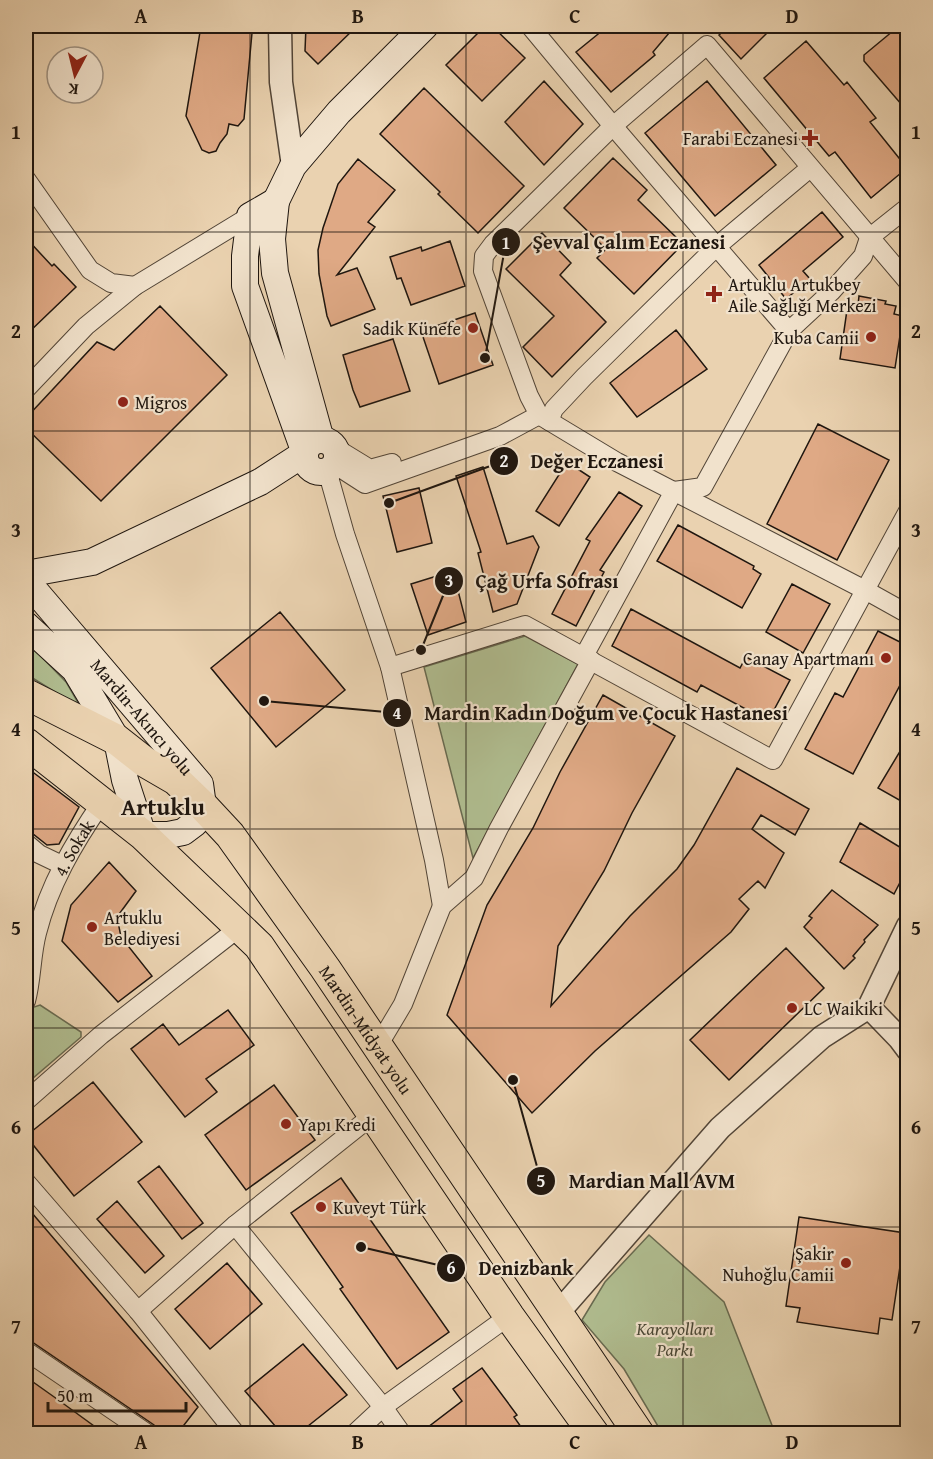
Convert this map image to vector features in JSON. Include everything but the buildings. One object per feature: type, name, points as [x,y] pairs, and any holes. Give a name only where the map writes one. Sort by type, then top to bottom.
[{"type":"highway","name":"Mardin-Midyat yolu","points":[[26,694],[117,740],[145,762],[202,795],[378,1046],[639,1434]]},
{"type":"highway","points":[[26,743],[143,835],[259,946],[509,1316],[594,1434]]},
{"type":"main road","points":[[324,455],[275,273],[272,240],[276,201],[293,166],[339,112],[425,26]]},
{"type":"main road","points":[[276,201],[250,216],[244,256],[245,286],[324,455]]},
{"type":"main road","points":[[26,574],[92,562],[260,482],[324,455]]},
{"type":"main road","name":"Mardin-Akıncı yolu","points":[[26,582],[202,795]]},
{"type":"main road","name":"Mardin-Akıncı yolu","points":[[26,625],[75,670],[117,740],[125,780],[143,835]]},
{"type":"main road","points":[[143,835],[168,835],[183,832],[195,824],[202,795]]},
{"type":"street","points":[[280,26],[280,82],[293,166]]},
{"type":"street","points":[[530,26],[716,248],[789,331]]},
{"type":"street","points":[[908,282],[707,45],[613,126],[493,244],[484,256],[483,271],[529,396],[544,418],[617,462],[908,614]]},
{"type":"street","points":[[324,455],[365,484],[544,418],[716,248],[810,168]]},
{"type":"street","points":[[26,179],[90,270],[111,283],[135,286]]},
{"type":"street","points":[[674,491],[703,487],[789,331],[831,292],[863,256],[869,238],[908,207]]},
{"type":"street","points":[[26,389],[86,326],[135,286],[250,216]]},
{"type":"street","points":[[324,455],[345,534],[390,667],[434,860],[442,906]]},
{"type":"street","points":[[378,1046],[403,1004],[442,906],[474,878],[674,491]]},
{"type":"street","points":[[390,667],[525,625],[773,760],[908,511]]},
{"type":"street","name":"4. Sokak","points":[[27,989],[36,936],[48,897],[62,865],[102,802]]},
{"type":"street","points":[[26,843],[39,854],[62,865]]},
{"type":"street","points":[[558,1313],[720,1128],[822,1037],[869,1007],[908,926]]},
{"type":"street","points":[[26,1101],[101,1035],[240,927]]},
{"type":"street","points":[[869,1007],[908,1050]]},
{"type":"street","points":[[138,1311],[235,1225],[373,1115]]},
{"type":"street","points":[[26,1182],[138,1311],[228,1432]]},
{"type":"street","points":[[235,1225],[383,1407],[402,1434]]},
{"type":"street","points":[[354,1434],[383,1407],[509,1316]]},
{"type":"street","points":[[26,1351],[148,1434]]},
{"type":"green space","points":[[525,636],[578,664],[473,858],[424,667]]},
{"type":"green space","points":[[26,641],[66,682],[81,708],[26,674]]},
{"type":"green space","points":[[40,1005],[81,1032],[81,1037],[26,1084],[26,1025],[31,1008]]},
{"type":"green space","name":"Karayolları Parkı","points":[[649,1235],[724,1302],[775,1433],[662,1433],[624,1369],[582,1320],[605,1282]]},
{"type":"place","name":"Farabi Eczanesi","points":[[810,138]]},
{"type":"place","name":"Artuklu Artukbey Aile Sağlığı Merkezi","points":[[714,294]]},
{"type":"place","name":"Sadik Künefe","points":[[473,328]]},
{"type":"place","name":"Kuba Camii","points":[[871,337]]},
{"type":"place","name":"Şevval Çalım Eczanesi","points":[[485,358]]},
{"type":"place","name":"Migros","points":[[123,402]]},
{"type":"place","name":"Değer Eczanesi","points":[[389,503]]},
{"type":"place","name":"Çağ Urfa Sofrası","points":[[421,650]]},
{"type":"place","name":"Canay Apartmanı","points":[[886,658]]},
{"type":"place","name":"Mardin Kadın Doğum ve Çocuk Hastanesi","points":[[264,701]]},
{"type":"place","name":"Artuklu Belediyesi","points":[[92,927]]},
{"type":"place","name":"LC Waikiki","points":[[792,1008]]},
{"type":"place","name":"Mardian Mall AVM","points":[[513,1080]]},
{"type":"place","name":"Yapı Kredi","points":[[286,1124]]},
{"type":"place","name":"Kuveyt Türk","points":[[321,1207]]},
{"type":"place","name":"Denizbank","points":[[361,1247]]},
{"type":"place","name":"Şakir Nuhoğlu Camii","points":[[846,1263]]},
{"type":"district","name":"Artuklu","points":[[163,806]]}]
